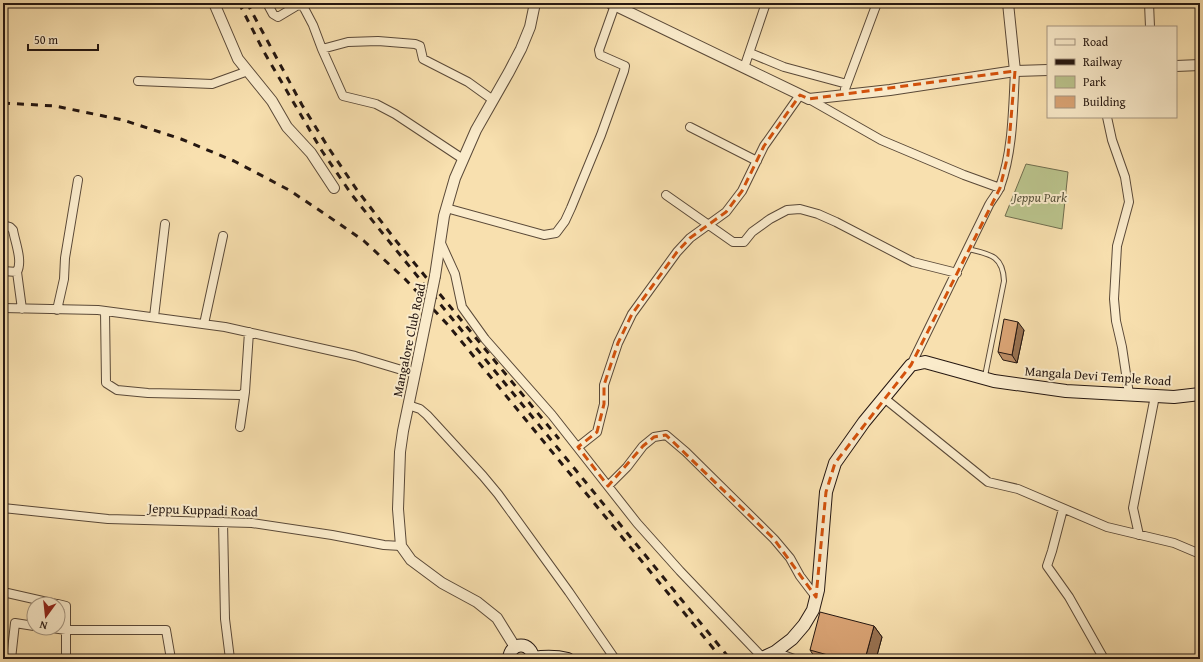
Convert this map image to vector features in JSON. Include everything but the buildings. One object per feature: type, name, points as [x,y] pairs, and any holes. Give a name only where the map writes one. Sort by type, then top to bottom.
[{"type":"main road","name":"Mangala Devi Temple Road","points":[[911,365],[926,362],[994,381],[1066,391],[1174,397],[1200,394]]},
{"type":"main road","points":[[762,659],[775,652],[792,639],[804,625],[813,610],[822,549],[826,492],[834,463],[864,422],[911,365]]},
{"type":"main road","points":[[509,659],[510,654],[515,647],[521,646],[528,648],[533,654],[533,659],[542,656],[555,656],[568,659]]},
{"type":"street","points":[[214,3],[238,59],[272,101],[287,127],[311,153],[334,188]]},
{"type":"street","points":[[266,3],[273,14],[278,17],[298,6],[304,5],[343,96],[376,104],[396,114],[463,159]]},
{"type":"street","name":"Mangalore Club Road","points":[[401,546],[398,509],[400,452],[408,405],[435,276],[446,208],[455,178],[476,130],[521,49],[530,27],[535,3]]},
{"type":"street","points":[[744,68],[766,3]]},
{"type":"street","points":[[844,95],[846,84],[877,3]]},
{"type":"street","points":[[911,365],[989,205],[1000,188],[1008,155],[1013,111],[1015,71],[1008,3]]},
{"type":"street","points":[[1149,3],[1150,26]]},
{"type":"street","points":[[446,208],[544,235],[556,233],[565,221],[568,214],[601,135],[624,71],[625,66],[604,58],[600,55],[599,50],[612,4],[805,97],[881,140],[964,175],[1000,188]]},
{"type":"street","points":[[322,49],[348,42],[378,41],[415,44],[420,46],[423,59],[468,82],[493,100]]},
{"type":"street","points":[[750,53],[784,67],[846,84]]},
{"type":"street","points":[[1177,66],[1200,65]]},
{"type":"street","points":[[578,447],[597,432],[604,404],[604,385],[618,343],[632,314],[677,252],[690,238],[726,212],[742,191],[764,146],[805,97],[844,95],[898,89],[1015,71],[1047,70]]},
{"type":"street","points":[[138,81],[212,84],[248,71]]},
{"type":"street","points":[[1107,118],[1112,140],[1125,177],[1129,202],[1117,246],[1114,299],[1116,321],[1122,346],[1129,394]]},
{"type":"street","points":[[690,127],[757,161]]},
{"type":"street","points":[[57,310],[64,279],[65,258],[78,180]]},
{"type":"street","points":[[666,195],[733,242],[744,242],[752,232],[770,219],[787,210],[800,209],[818,214],[836,222],[913,262],[956,273]]},
{"type":"street","points":[[154,318],[165,224]]},
{"type":"street","points":[[3,225],[10,227],[13,230],[19,259],[19,268],[17,272],[22,309]]},
{"type":"street","points":[[204,324],[223,236]]},
{"type":"street","points":[[440,241],[456,274],[462,307],[485,339],[552,415],[637,523],[762,659]]},
{"type":"street","points":[[3,271],[17,272]]},
{"type":"street","points":[[3,308],[105,311],[225,327],[354,356],[415,374]]},
{"type":"street","points":[[105,311],[106,383],[118,390],[148,393],[241,396],[245,392]]},
{"type":"street","points":[[240,427],[245,392],[249,332]]},
{"type":"street","points":[[1140,535],[1133,508],[1154,396]]},
{"type":"street","points":[[884,398],[988,482],[1018,489],[1107,527],[1174,544],[1200,554]]},
{"type":"street","points":[[408,405],[420,409],[427,415],[498,494],[569,592],[615,659]]},
{"type":"street","points":[[608,486],[627,467],[643,446],[654,437],[666,435],[686,452],[774,539],[790,558],[800,576],[816,596]]},
{"type":"street","name":"Jeppu Kuppadi Road","points":[[3,508],[108,519],[252,523],[332,535],[384,545],[401,546]]},
{"type":"street","points":[[1063,509],[1047,566],[1069,596],[1104,659]]},
{"type":"street","points":[[223,522],[225,619],[230,659]]},
{"type":"street","points":[[401,546],[411,560],[442,583],[477,602],[498,618],[515,647]]},
{"type":"street","points":[[3,592],[26,597]]},
{"type":"street","points":[[10,659],[14,624],[26,625]]},
{"type":"street","points":[[66,630],[166,630],[171,659]]},
{"type":"street","points":[[66,636],[66,659]]},
{"type":"street","points":[[775,652],[794,659]]},
{"type":"lane","points":[[968,250],[985,253],[995,258],[1001,265],[1003,273],[1004,281],[985,378]]},
{"type":"highlighted area","points":[[1015,71],[1008,155],[1000,188],[911,365],[835,463],[826,492],[816,597],[774,539],[666,435],[654,437],[643,446],[608,486],[578,447],[597,432],[604,404],[604,385],[618,343],[632,314],[677,252],[690,238],[726,212],[742,191],[764,146],[800,95],[809,99]]},
{"type":"green space","name":"Jeppu Park","points":[[1026,164],[1068,172],[1062,229],[1005,216]]},
{"type":"railway","points":[[239,3],[264,52],[322,151],[352,195],[730,659]]},
{"type":"railway","points":[[247,3],[302,105],[357,190],[397,242],[559,439]]},
{"type":"railway","points":[[3,103],[55,106],[123,120],[181,139],[234,161],[289,190],[364,241],[405,279],[448,325],[722,659]]}]
